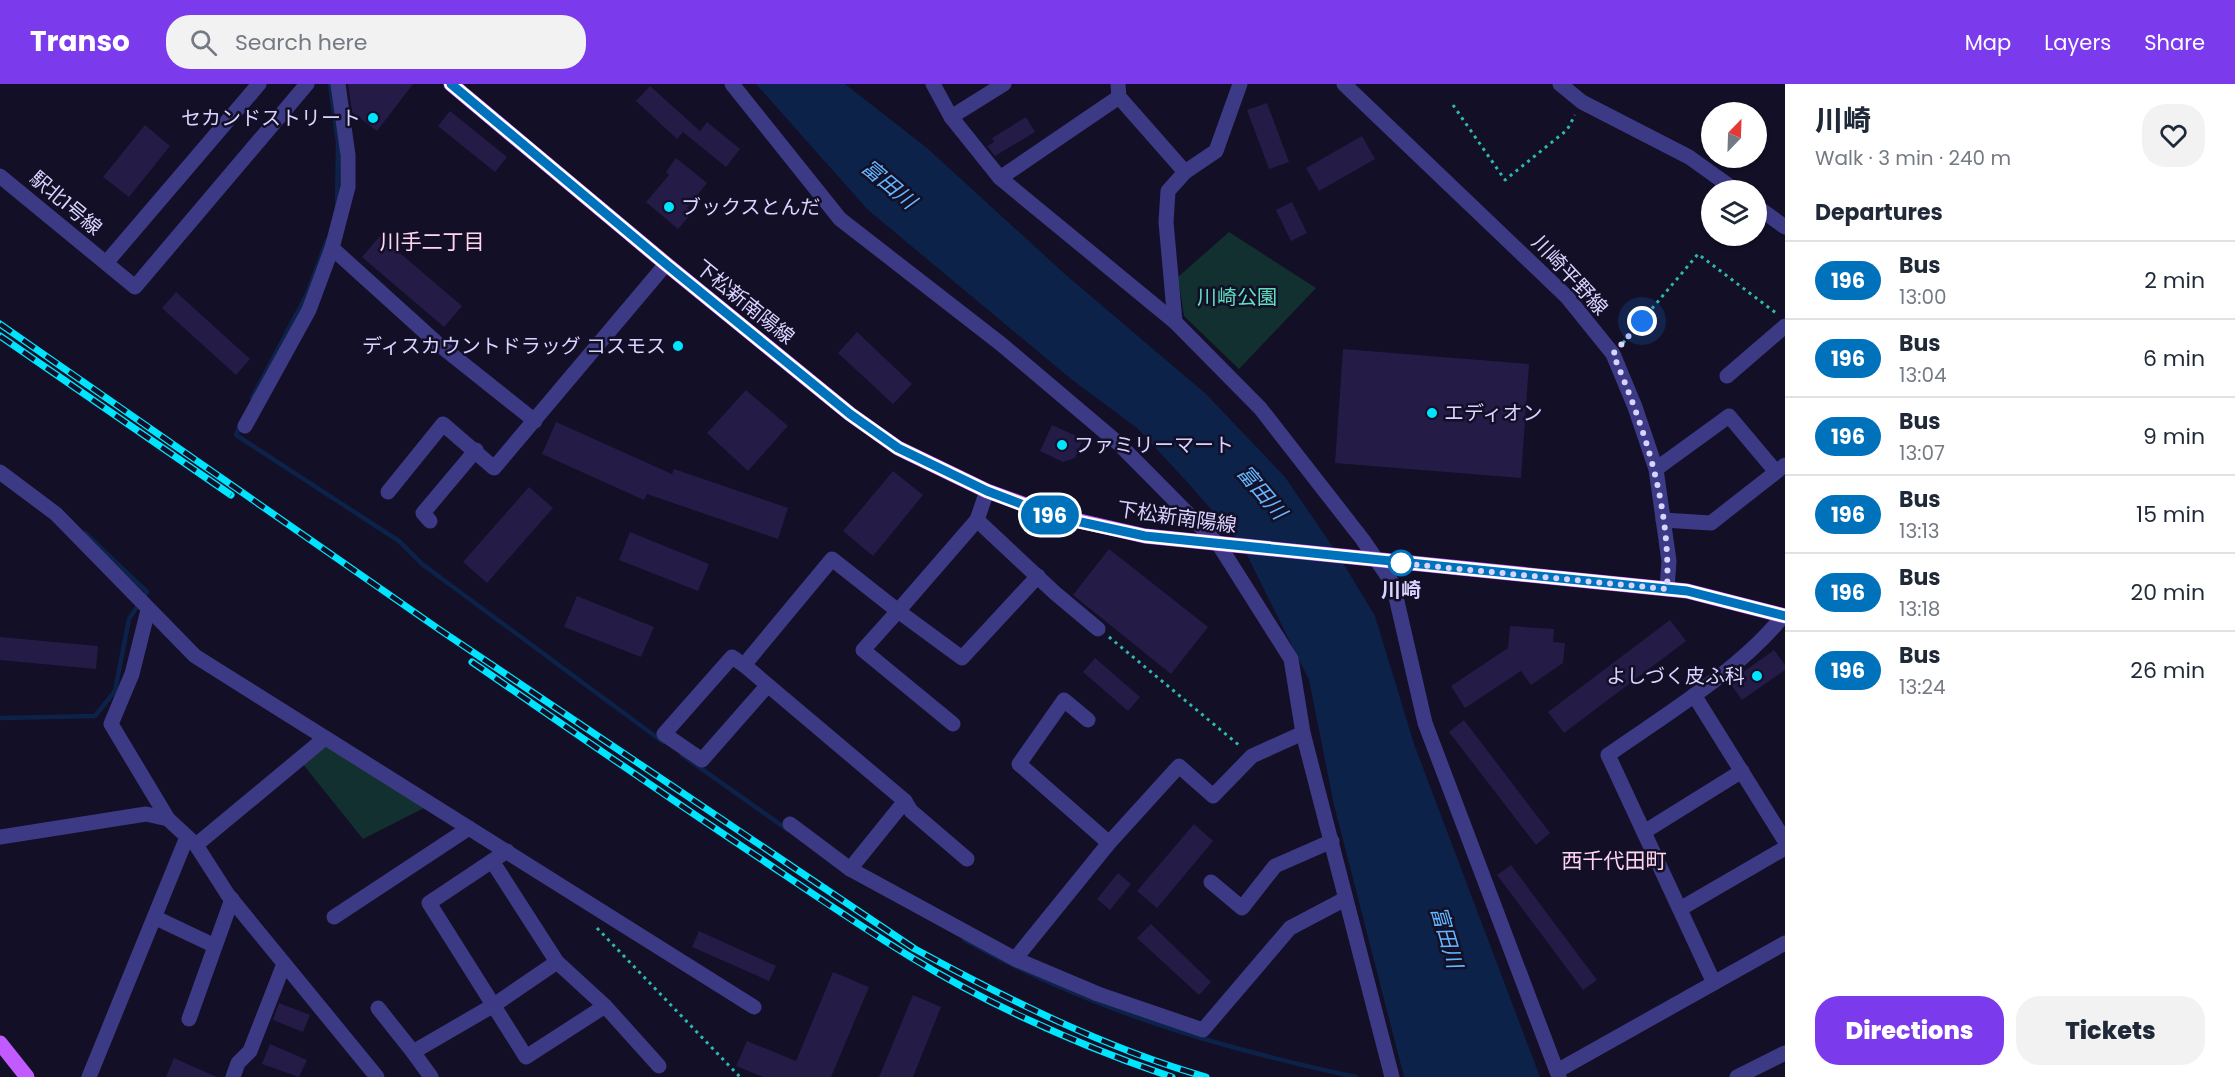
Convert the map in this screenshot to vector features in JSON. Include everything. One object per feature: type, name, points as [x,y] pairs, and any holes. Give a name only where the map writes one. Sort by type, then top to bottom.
[{"type":"main road","name":"下松新南陽線","points":[[451,84],[850,414],[898,448],[987,491],[1053,516],[1145,536],[1687,591],[1784,616]]},
{"type":"main road","points":[[0,1043],[27,1077]]},
{"type":"street","points":[[106,263],[260,84]]},
{"type":"street","name":"駅北1号線","points":[[0,176],[135,287],[307,84]]},
{"type":"street","points":[[246,426],[309,310],[332,248],[348,187],[348,155],[338,84]]},
{"type":"street","points":[[732,84],[840,219],[1001,344],[1118,443],[1219,545],[1290,659],[1303,733],[1392,1077]]},
{"type":"street","points":[[933,84],[951,117],[1000,178],[1175,322],[1260,408],[1363,540],[1368,560],[1393,584],[1425,723],[1558,1074],[1785,943]]},
{"type":"street","points":[[951,117],[1004,84]]},
{"type":"street","points":[[1175,322],[1166,222],[1168,191],[1185,172],[1216,151],[1240,84]]},
{"type":"street","name":"川崎平野線","points":[[1344,84],[1567,297],[1613,354],[1635,407],[1656,469],[1669,561],[1667,589]]},
{"type":"street","points":[[1560,84],[1582,102],[1689,157],[1721,180]]},
{"type":"street","points":[[1000,178],[1118,90],[1185,172]]},
{"type":"street","points":[[1767,214],[1785,227]]},
{"type":"street","points":[[332,248],[438,343],[535,421]]},
{"type":"street","points":[[388,492],[443,424],[476,450],[494,468],[666,264]]},
{"type":"street","points":[[1727,376],[1785,326]]},
{"type":"street","points":[[1656,469],[1729,416],[1781,468],[1711,523],[1663,520]]},
{"type":"street","points":[[430,521],[423,513],[476,450]]},
{"type":"street","points":[[0,472],[56,514],[195,656],[754,1007]]},
{"type":"street","points":[[953,724],[863,650],[976,520],[987,491]]},
{"type":"street","points":[[976,520],[1098,629]]},
{"type":"street","points":[[744,665],[832,559],[962,658],[1038,576]]},
{"type":"street","points":[[148,610],[132,674],[111,724],[168,819],[191,841],[232,899],[377,1077]]},
{"type":"street","points":[[1714,983],[1608,755],[1694,695],[1768,634],[1784,616]]},
{"type":"street","points":[[767,686],[702,760],[664,734],[732,657],[744,665],[905,801],[911,811],[967,859]]},
{"type":"street","points":[[1694,695],[1785,841]]},
{"type":"street","points":[[1088,720],[1064,700],[1019,764],[1109,843]]},
{"type":"street","points":[[1015,959],[1109,843],[1179,766],[1213,796],[1252,756],[1303,733]]},
{"type":"street","points":[[89,1077],[191,841],[325,738]]},
{"type":"street","points":[[1644,832],[1742,771]]},
{"type":"street","points":[[850,869],[905,801]]},
{"type":"street","points":[[0,837],[146,814],[168,819]]},
{"type":"street","points":[[790,824],[850,869],[1015,959],[1098,994],[1203,1030],[1290,928],[1345,899]]},
{"type":"street","points":[[334,917],[469,828]]},
{"type":"street","points":[[1211,882],[1242,908],[1275,866],[1332,841]]},
{"type":"street","points":[[1680,909],[1785,848]]},
{"type":"street","points":[[507,851],[429,903],[526,1057],[605,1006]]},
{"type":"street","points":[[492,861],[556,962],[605,1006],[660,1066]]},
{"type":"street","points":[[189,1019],[232,899]]},
{"type":"street","points":[[156,918],[215,946]]},
{"type":"street","points":[[412,1052],[494,1005],[556,962]]},
{"type":"street","points":[[233,1077],[238,1063],[250,1052],[284,964]]},
{"type":"street","points":[[378,1008],[431,1077]]},
{"type":"street","points":[[1737,1077],[1785,1053]]},
{"type":"path","points":[[1453,105],[1505,180],[1567,130],[1582,102]]},
{"type":"path","points":[[1613,354],[1698,254],[1785,320]]},
{"type":"path","points":[[1098,629],[1252,756]]},
{"type":"path","points":[[592,922],[740,1077]]},
{"type":"green space","name":"川崎公園","points":[[1229,232],[1316,288],[1239,369],[1184,316],[1178,277]]},
{"type":"green space","points":[[326,744],[424,808],[363,839],[302,763]]},
{"type":"water","name":"富田川","points":[[756,84],[845,84],[927,148],[1066,275],[1206,394],[1285,477],[1337,553],[1375,616],[1414,744],[1540,1077],[1404,1077],[1334,805],[1309,680],[1242,545],[1137,428],[1071,379],[868,210]]},
{"type":"building","name":"セカンドストリート","points":[[348,84],[413,84],[377,131],[352,112]]},
{"type":"building","points":[[650,86],[700,131],[707,122],[740,149],[726,167],[683,132],[677,139],[636,101]]},
{"type":"building","points":[[1267,103],[1289,162],[1269,169],[1247,110]]},
{"type":"building","points":[[450,111],[507,157],[495,172],[438,126]]},
{"type":"building","points":[[1026,117],[1035,132],[995,156],[987,146],[994,142],[992,138]]},
{"type":"building","points":[[145,125],[170,146],[129,197],[103,177]]},
{"type":"building","points":[[1362,136],[1375,159],[1319,191],[1306,168]]},
{"type":"building","points":[[676,158],[707,183],[687,208],[692,213],[678,229],[646,202],[669,175],[666,172]]},
{"type":"building","points":[[1292,202],[1307,233],[1291,241],[1276,210]]},
{"type":"building","points":[[380,236],[462,306],[444,327],[362,257]]},
{"type":"building","points":[[176,292],[250,359],[236,375],[162,308]]},
{"type":"building","points":[[857,332],[912,384],[893,404],[838,353]]},
{"type":"building","name":"エディオン","points":[[1343,349],[1529,364],[1521,478],[1335,463]]},
{"type":"building","points":[[746,390],[788,426],[748,471],[707,433]]},
{"type":"building","points":[[556,422],[672,474],[674,469],[788,508],[778,539],[647,494],[644,500],[542,454]]},
{"type":"building","name":"ファミリーマート","points":[[1052,425],[1083,439],[1075,458],[1063,462],[1040,451]]},
{"type":"building","points":[[893,471],[923,495],[873,556],[843,531]]},
{"type":"building","points":[[529,487],[553,508],[487,583],[463,562]]},
{"type":"building","points":[[630,532],[709,564],[698,591],[619,560]]},
{"type":"building","points":[[1109,549],[1208,627],[1171,674],[1073,595]]},
{"type":"building","points":[[577,596],[654,627],[641,657],[564,627]]},
{"type":"building","points":[[1670,620],[1686,641],[1564,733],[1548,712]]},
{"type":"building","points":[[1510,626],[1554,629],[1553,642],[1565,643],[1563,663],[1531,685],[1521,671],[1465,708],[1451,686],[1508,648]]},
{"type":"building","points":[[0,637],[98,646],[96,669],[0,660]]},
{"type":"building","name":"よしづく皮ふ科","points":[[1774,650],[1785,665],[1785,670],[1742,700],[1729,682]]},
{"type":"building","points":[[1095,658],[1140,697],[1128,711],[1083,672]]},
{"type":"building","points":[[1464,720],[1550,833],[1536,845],[1449,732]]},
{"type":"building","points":[[1194,824],[1213,841],[1157,908],[1137,891]]},
{"type":"building","points":[[1511,865],[1597,980],[1583,990],[1497,875]]},
{"type":"building","points":[[1118,873],[1131,884],[1110,910],[1097,899]]},
{"type":"building","points":[[1151,924],[1211,982],[1199,995],[1137,938]]},
{"type":"building","points":[[699,931],[776,966],[769,981],[692,947]]},
{"type":"building","points":[[833,972],[869,987],[831,1077],[763,1077],[736,1066],[747,1041],[796,1061]]},
{"type":"building","points":[[913,995],[941,1007],[913,1077],[879,1077]]},
{"type":"building","points":[[279,1003],[310,1015],[303,1032],[273,1020]]},
{"type":"building","points":[[270,1044],[307,1060],[299,1077],[262,1064]]},
{"type":"building","points":[[174,1058],[217,1077],[166,1077]]},
{"type":"waterway","points":[[330,84],[338,143],[337,204]]},
{"type":"waterway","points":[[252,398],[307,294],[327,240]]},
{"type":"waterway","points":[[240,425],[236,435],[399,541],[422,564],[663,742]]},
{"type":"waterway","points":[[0,718],[95,716],[115,691],[129,619],[147,592],[85,533]]},
{"type":"waterway","points":[[682,755],[788,830]]},
{"type":"waterway","points":[[965,940],[1011,965],[1106,1006],[1205,1039],[1356,1077]]},
{"type":"railway","points":[[0,324],[440,630],[915,949],[1057,1021],[1131,1052],[1206,1077]]},
{"type":"railway","points":[[0,336],[231,495]]},
{"type":"railway","points":[[472,662],[688,810],[909,956],[971,991],[1037,1024],[1172,1077]]},
{"type":"bus line","name":"196","points":[[451,84],[850,414],[898,448],[987,491],[1053,516],[1145,536],[1687,591],[1785,616]]},
{"type":"place","name":"セカンドストリート","points":[[373,118]]},
{"type":"place","name":"ブックスとんだ","points":[[669,207]]},
{"type":"place","name":"ディスカウントドラッグ コスモス","points":[[678,346]]},
{"type":"place","name":"エディオン","points":[[1432,413]]},
{"type":"place","name":"ファミリーマート","points":[[1062,445]]},
{"type":"place","name":"川崎","points":[[1401,563]]},
{"type":"place","name":"よしづく皮ふ科","points":[[1757,676]]},
{"type":"district","name":"川手二丁目","points":[[432,241]]},
{"type":"district","name":"西千代田町","points":[[1614,860]]},
{"type":"route","points":[[1401,563],[1398,563],[1667,589],[1669,561],[1656,469],[1635,407],[1613,354],[1642,321]]}]
